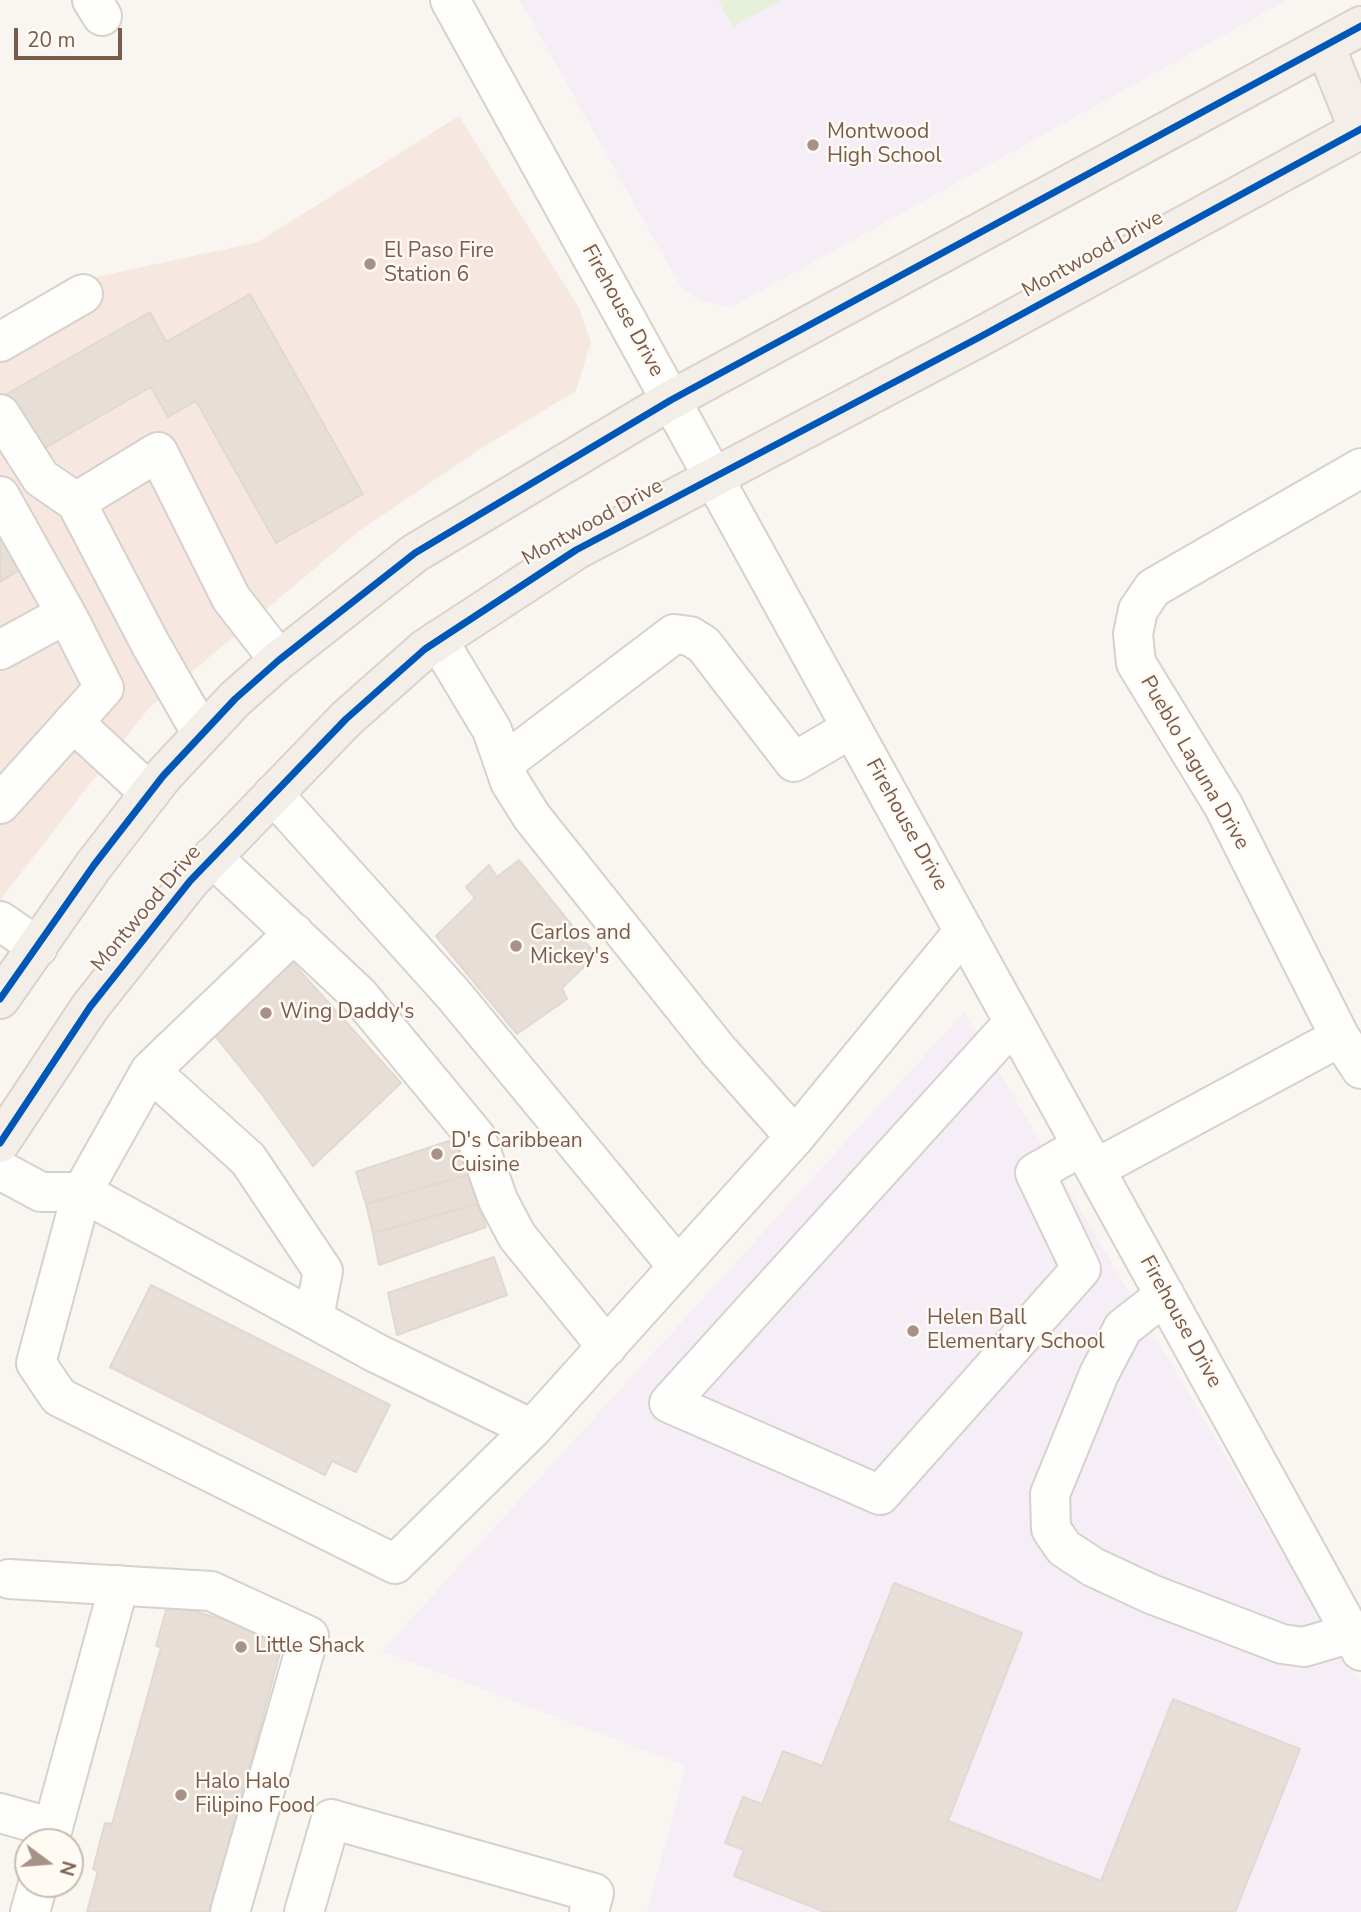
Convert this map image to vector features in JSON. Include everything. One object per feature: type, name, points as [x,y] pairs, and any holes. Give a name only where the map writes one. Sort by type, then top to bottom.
[{"type":"main road","points":[[0,999],[94,865],[150,793],[202,734],[235,699],[279,660],[415,553],[671,400],[1361,26]]},
{"type":"main road","points":[[1325,46],[1360,129]]},
{"type":"main road","name":"Montwood Drive","points":[[0,1143],[90,1007],[190,881],[346,719],[438,640],[576,550],[967,344],[1360,129]]},
{"type":"street","name":"Firehouse Drive","points":[[450,0],[1356,1642]]},
{"type":"street","points":[[0,342],[83,295]]},
{"type":"street","points":[[0,414],[41,478],[76,502],[151,645],[202,734]]},
{"type":"street","points":[[76,502],[158,452],[231,598],[279,660]]},
{"type":"street","name":"Pueblo Laguna Drive","points":[[1361,468],[1153,588],[1138,610],[1133,634],[1136,663],[1223,806],[1340,1037],[1361,1069]]},
{"type":"street","points":[[0,496],[104,688],[0,804]]},
{"type":"street","points":[[0,650],[66,614]]},
{"type":"street","points":[[504,764],[674,634],[690,636],[704,645],[794,762],[852,728]]},
{"type":"street","points":[[438,640],[492,730],[510,782],[540,827],[718,1050],[795,1137]]},
{"type":"street","points":[[74,722],[150,793]]},
{"type":"street","points":[[273,794],[453,993],[678,1267]]},
{"type":"street","points":[[212,858],[359,995],[476,1137],[498,1200],[517,1236],[607,1347]]},
{"type":"street","points":[[0,921],[38,947]]},
{"type":"street","points":[[294,933],[150,1071],[82,1192],[36,1363],[59,1397],[395,1564],[532,1429],[607,1347],[795,1137],[964,931]]},
{"type":"street","points":[[1014,1022],[669,1403],[880,1495],[1081,1269],[1035,1173],[1089,1158],[1340,1037]]},
{"type":"street","points":[[150,1071],[248,1159],[323,1271],[314,1317]]},
{"type":"street","points":[[0,1170],[41,1192],[82,1192],[376,1353],[532,1429]]},
{"type":"street","points":[[1165,1295],[1123,1328],[1099,1374],[1050,1494],[1051,1529],[1064,1548],[1093,1567],[1151,1594],[1282,1644],[1304,1647],[1356,1642]]},
{"type":"street","points":[[9,1579],[211,1591],[309,1636],[230,1912]]},
{"type":"street","points":[[53,1828],[119,1585]]},
{"type":"street","points":[[0,1813],[35,1828]]},
{"type":"street","points":[[304,1912],[331,1819],[594,1894],[589,1912]]},
{"type":"shaded area","name":"Montwood High School","points":[[520,0],[1287,0],[730,308],[705,302],[682,289]]},
{"type":"shaded area","points":[[459,116],[579,308],[591,342],[576,391],[480,449],[359,531],[149,708],[0,900],[0,319],[64,284],[258,242]]},
{"type":"shaded area","name":"Helen Ball Elementary School","points":[[964,1012],[1361,1686],[1361,1912],[647,1912],[686,1766],[382,1651]]},
{"type":"green space","points":[[718,0],[781,0],[733,27]]},
{"type":"building","points":[[250,294],[363,494],[276,543],[196,401],[168,417],[151,387],[38,452],[5,395],[150,312],[166,342]]},
{"type":"building","points":[[0,520],[27,565],[0,582]]},
{"type":"building","name":"Carlos and Mickey's","points":[[519,860],[596,955],[562,988],[567,999],[517,1034],[436,936],[475,898],[466,887],[489,865],[497,877]]},
{"type":"building","points":[[291,961],[401,1083],[313,1166],[264,1097],[212,1032]]},
{"type":"building","name":"D's Caribbean Cuisine","points":[[461,1137],[471,1174],[366,1204],[356,1172]]},
{"type":"building","points":[[471,1174],[478,1204],[373,1233],[366,1204]]},
{"type":"building","points":[[478,1204],[486,1227],[379,1265],[373,1233]]},
{"type":"building","points":[[494,1257],[507,1295],[397,1335],[388,1293]]},
{"type":"building","points":[[151,1285],[390,1405],[356,1472],[332,1461],[325,1475],[110,1367]]},
{"type":"building","points":[[894,1583],[1022,1633],[948,1821],[1101,1881],[1173,1699],[1300,1749],[1235,1912],[825,1912],[734,1876],[744,1850],[725,1843],[743,1797],[762,1804],[783,1751],[822,1766]]},
{"type":"building","points":[[168,1603],[284,1638],[210,1912],[87,1912],[98,1871],[93,1869],[105,1823],[112,1824],[161,1647],[156,1646]]},
{"type":"cycle path","points":[[0,999],[94,865],[163,776],[235,699],[279,660],[415,553],[671,400],[1361,26]]},
{"type":"cycle path","points":[[0,1143],[90,1007],[190,881],[346,719],[425,649],[576,550],[978,338],[1361,129]]},
{"type":"place","name":"Montwood High School","points":[[813,145]]},
{"type":"place","name":"El Paso Fire Station 6","points":[[370,264]]},
{"type":"place","name":"Carlos and Mickey's","points":[[516,946]]},
{"type":"place","name":"Wing Daddy's","points":[[266,1013]]},
{"type":"place","name":"D's Caribbean Cuisine","points":[[437,1154]]},
{"type":"place","name":"Helen Ball Elementary School","points":[[913,1331]]},
{"type":"place","name":"Little Shack","points":[[241,1647]]},
{"type":"place","name":"Halo Halo Filipino Food","points":[[181,1795]]}]
